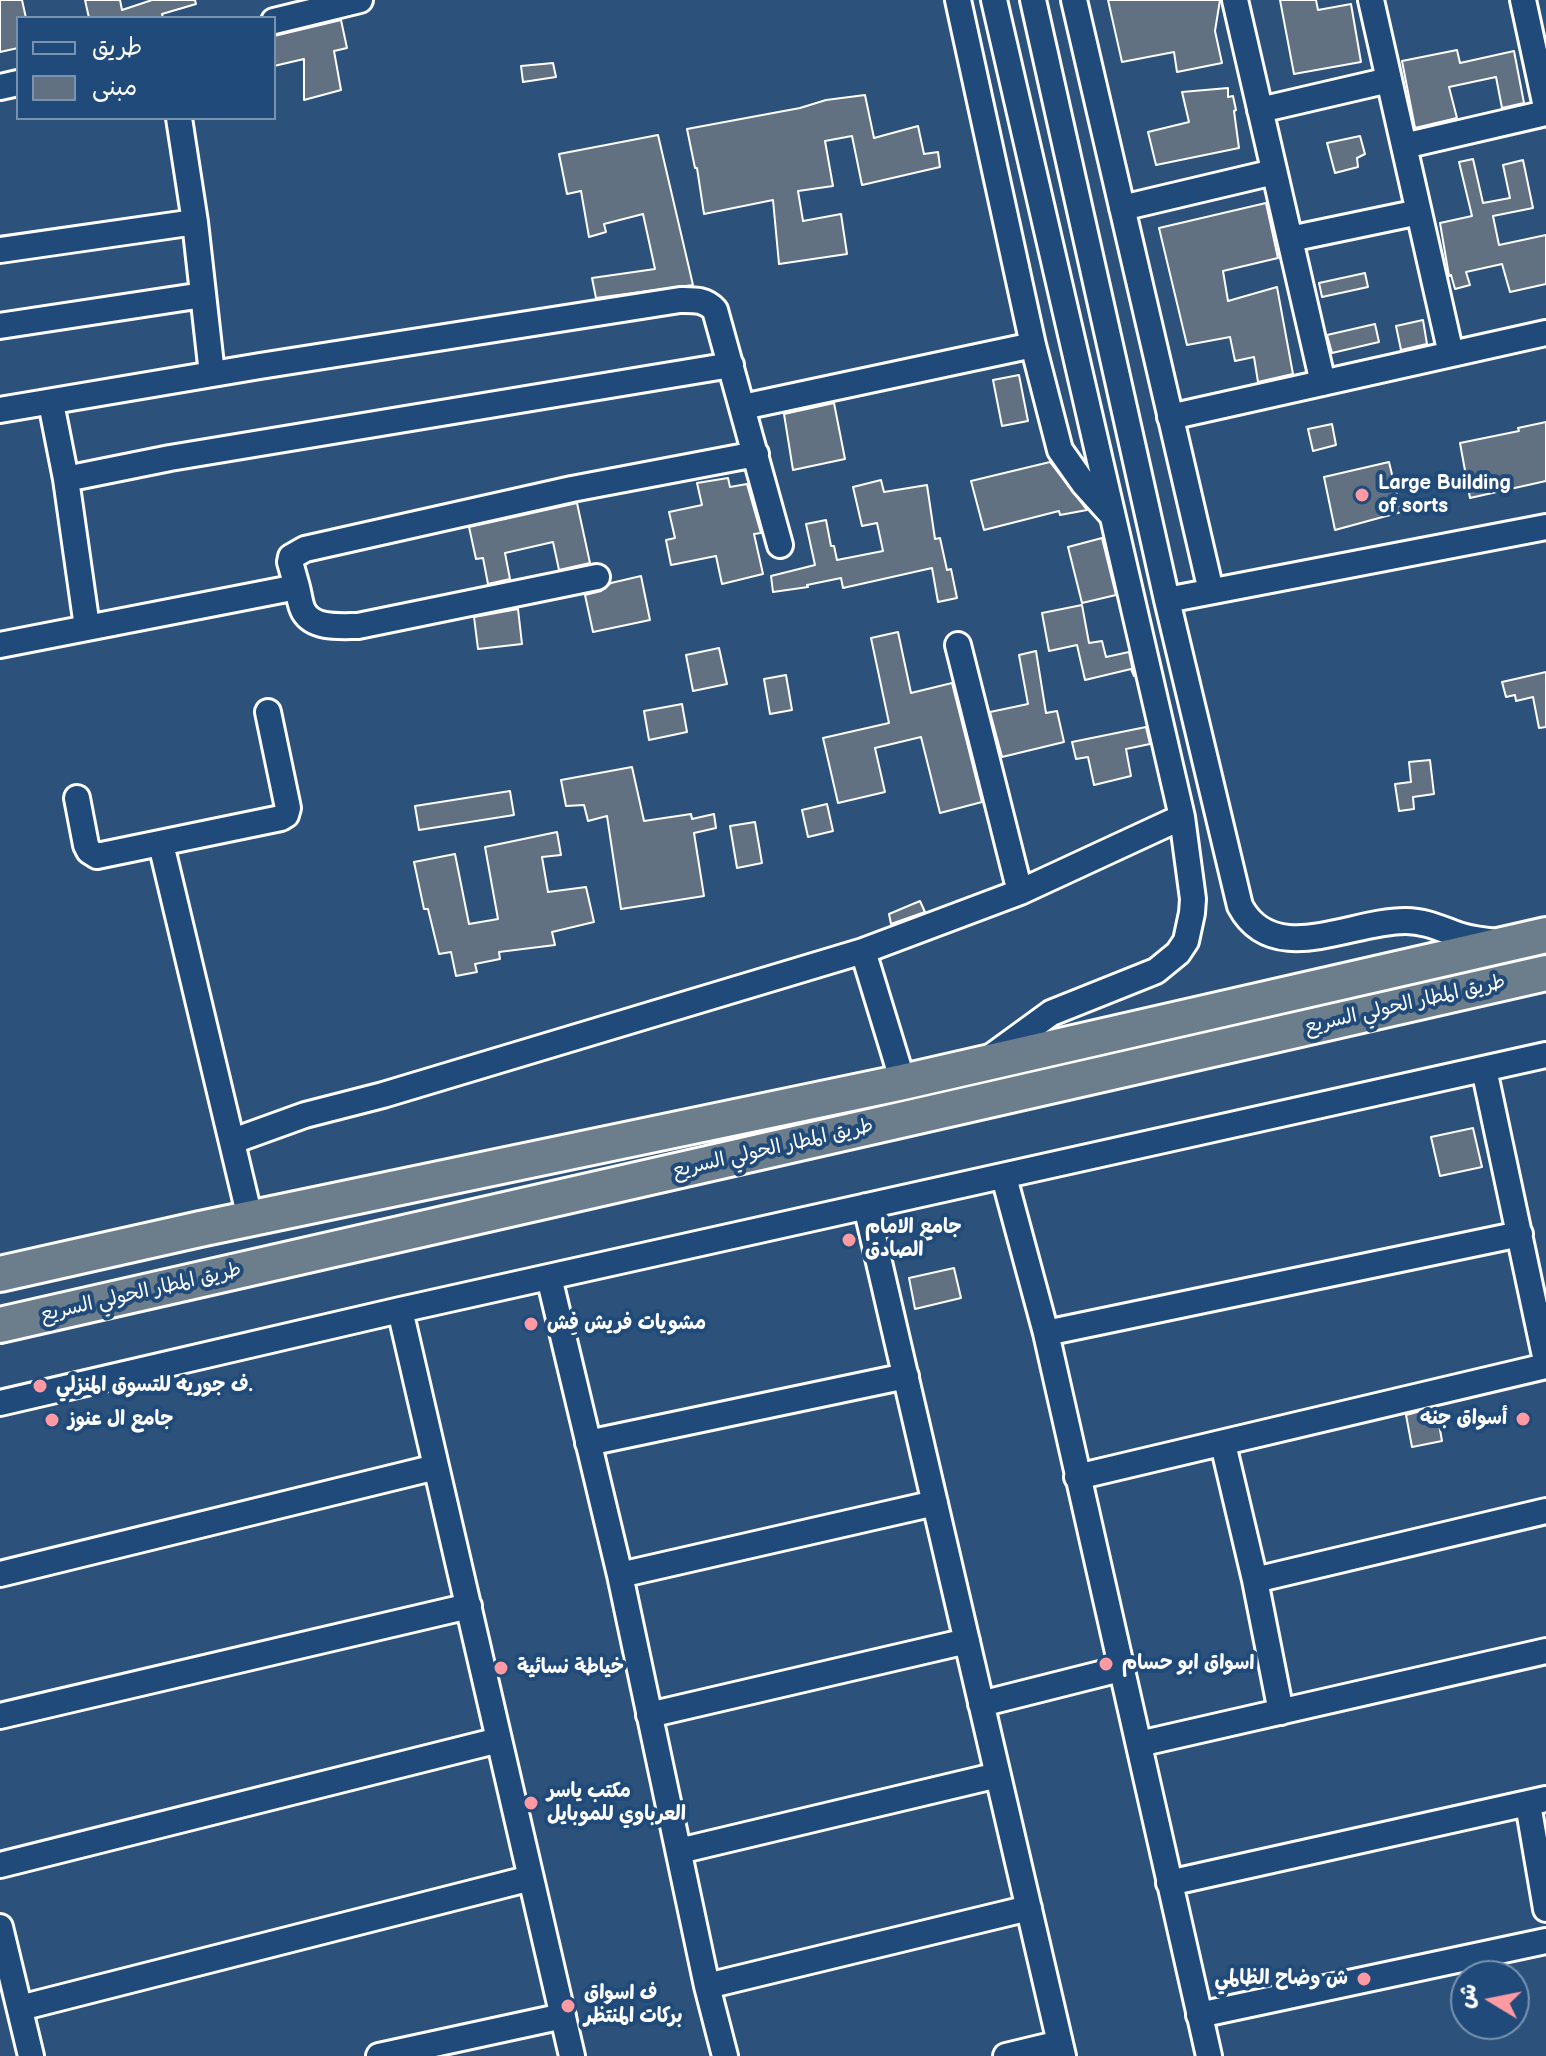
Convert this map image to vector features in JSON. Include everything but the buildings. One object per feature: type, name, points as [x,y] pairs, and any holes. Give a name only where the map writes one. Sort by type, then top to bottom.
[{"type":"highway","name":"طريق المطار الحولي السريع","points":[[0,1274],[250,1218],[903,1082],[1536,938]]},
{"type":"highway","name":"طريق المطار الحولي السريع","points":[[0,1325],[1546,973]]},
{"type":"highway","points":[[200,1229],[198,1255],[212,1277]]},
{"type":"highway","points":[[108,1250],[122,1272],[119,1299]]},
{"type":"street","points":[[276,21],[360,0]]},
{"type":"street","points":[[958,0],[1033,345],[1060,450],[1084,484],[1112,515]]},
{"type":"street","points":[[964,1067],[1001,1051],[1051,1013],[1156,971],[1178,953],[1186,941],[1193,899],[1182,817],[1156,696],[994,0]]},
{"type":"street","points":[[1033,0],[1167,600],[1237,896],[1245,916],[1269,935],[1289,939],[1403,920],[1430,924],[1479,940],[1500,942],[1536,938]]},
{"type":"street","points":[[1074,0],[1211,591]]},
{"type":"street","points":[[1235,0],[1323,383]]},
{"type":"street","points":[[1371,0],[1451,354]]},
{"type":"street","points":[[1404,146],[1546,110],[1538,27],[1523,0]]},
{"type":"street","points":[[1260,110],[1389,80]]},
{"type":"street","points":[[179,120],[195,222],[212,374]]},
{"type":"street","points":[[1122,208],[1274,172]]},
{"type":"street","points":[[1290,239],[1419,212]]},
{"type":"street","points":[[0,250],[195,222]]},
{"type":"street","points":[[1055,268],[1063,273],[1074,273],[1087,265],[1091,256]]},
{"type":"street","points":[[0,326],[203,295]]},
{"type":"street","points":[[0,410],[680,300],[708,303],[715,310],[780,545]]},
{"type":"street","points":[[1072,342],[1077,332],[1086,326],[1107,328]]},
{"type":"street","points":[[1170,417],[1546,333]]},
{"type":"street","points":[[743,407],[1033,345]]},
{"type":"street","points":[[66,479],[170,458],[731,365]]},
{"type":"street","points":[[51,403],[66,479],[87,627]]},
{"type":"street","points":[[597,577],[358,626],[339,627],[312,620],[303,612],[290,562],[291,557],[305,549],[572,489],[756,454]]},
{"type":"street","points":[[1167,600],[1546,527]]},
{"type":"street","points":[[0,645],[297,587]]},
{"type":"street","points":[[958,645],[1020,892]]},
{"type":"street","points":[[77,798],[86,845],[92,855],[103,856],[286,815],[288,808],[268,712]]},
{"type":"street","points":[[233,1141],[305,1115],[413,1086],[863,951],[1020,892],[1182,817]]},
{"type":"street","points":[[161,844],[250,1218]]},
{"type":"street","points":[[863,951],[903,1082]]},
{"type":"street","points":[[0,1403],[400,1310],[1546,1055]]},
{"type":"street","points":[[1077,1477],[1546,1364],[1484,1069]]},
{"type":"street","points":[[1004,1177],[1046,1333],[1209,2056]]},
{"type":"street","points":[[866,1206],[1062,2050],[1006,2056]]},
{"type":"street","points":[[1046,1333],[1520,1234]]},
{"type":"street","points":[[549,1277],[620,1575],[707,1986],[725,2056]]},
{"type":"street","points":[[400,1310],[572,2056]]},
{"type":"street","points":[[588,1443],[906,1376]]},
{"type":"street","points":[[1223,1444],[1255,1580],[1281,1712]]},
{"type":"street","points":[[0,1574],[436,1467]]},
{"type":"street","points":[[620,1575],[935,1503]]},
{"type":"street","points":[[1255,1580],[1546,1511]]},
{"type":"street","points":[[0,1716],[469,1606]]},
{"type":"street","points":[[649,1715],[967,1641]]},
{"type":"street","points":[[1139,1744],[1546,1651]]},
{"type":"street","points":[[981,1704],[1120,1669]]},
{"type":"street","points":[[0,1865],[499,1740]]},
{"type":"street","points":[[679,1851],[998,1775]]},
{"type":"street","points":[[1169,1883],[1537,1802],[1546,1909]]},
{"type":"street","points":[[20,2008],[531,1878]]},
{"type":"street","points":[[707,1986],[1029,1908]]},
{"type":"street","points":[[1,1932],[31,2056]]},
{"type":"street","points":[[1199,2015],[1546,1941]]},
{"type":"street","points":[[379,2056],[563,2016]]},
{"type":"place","name":"Large Building of sorts","points":[[1362,495]]},
{"type":"place","name":"جامع الامام الصادق","points":[[849,1240]]},
{"type":"place","name":"مشويات فريش فِش","points":[[531,1324]]},
{"type":"place","name":"ف جوريه للتسوق المنزلي.","points":[[40,1386]]},
{"type":"place","name":"أسواق جنه","points":[[1523,1419]]},
{"type":"place","name":"جامع ال عنوز","points":[[52,1420]]},
{"type":"place","name":"اسواق ابو حسام","points":[[1106,1664]]},
{"type":"place","name":"خياطة نسائية","points":[[501,1668]]},
{"type":"place","name":"مكتب ياسر العرباوي للموبايل","points":[[531,1803]]},
{"type":"place","name":"ش وضاح الظالمي","points":[[1364,1979]]},
{"type":"place","name":"ف اسواق بركات المنتظر","points":[[568,2006]]}]
